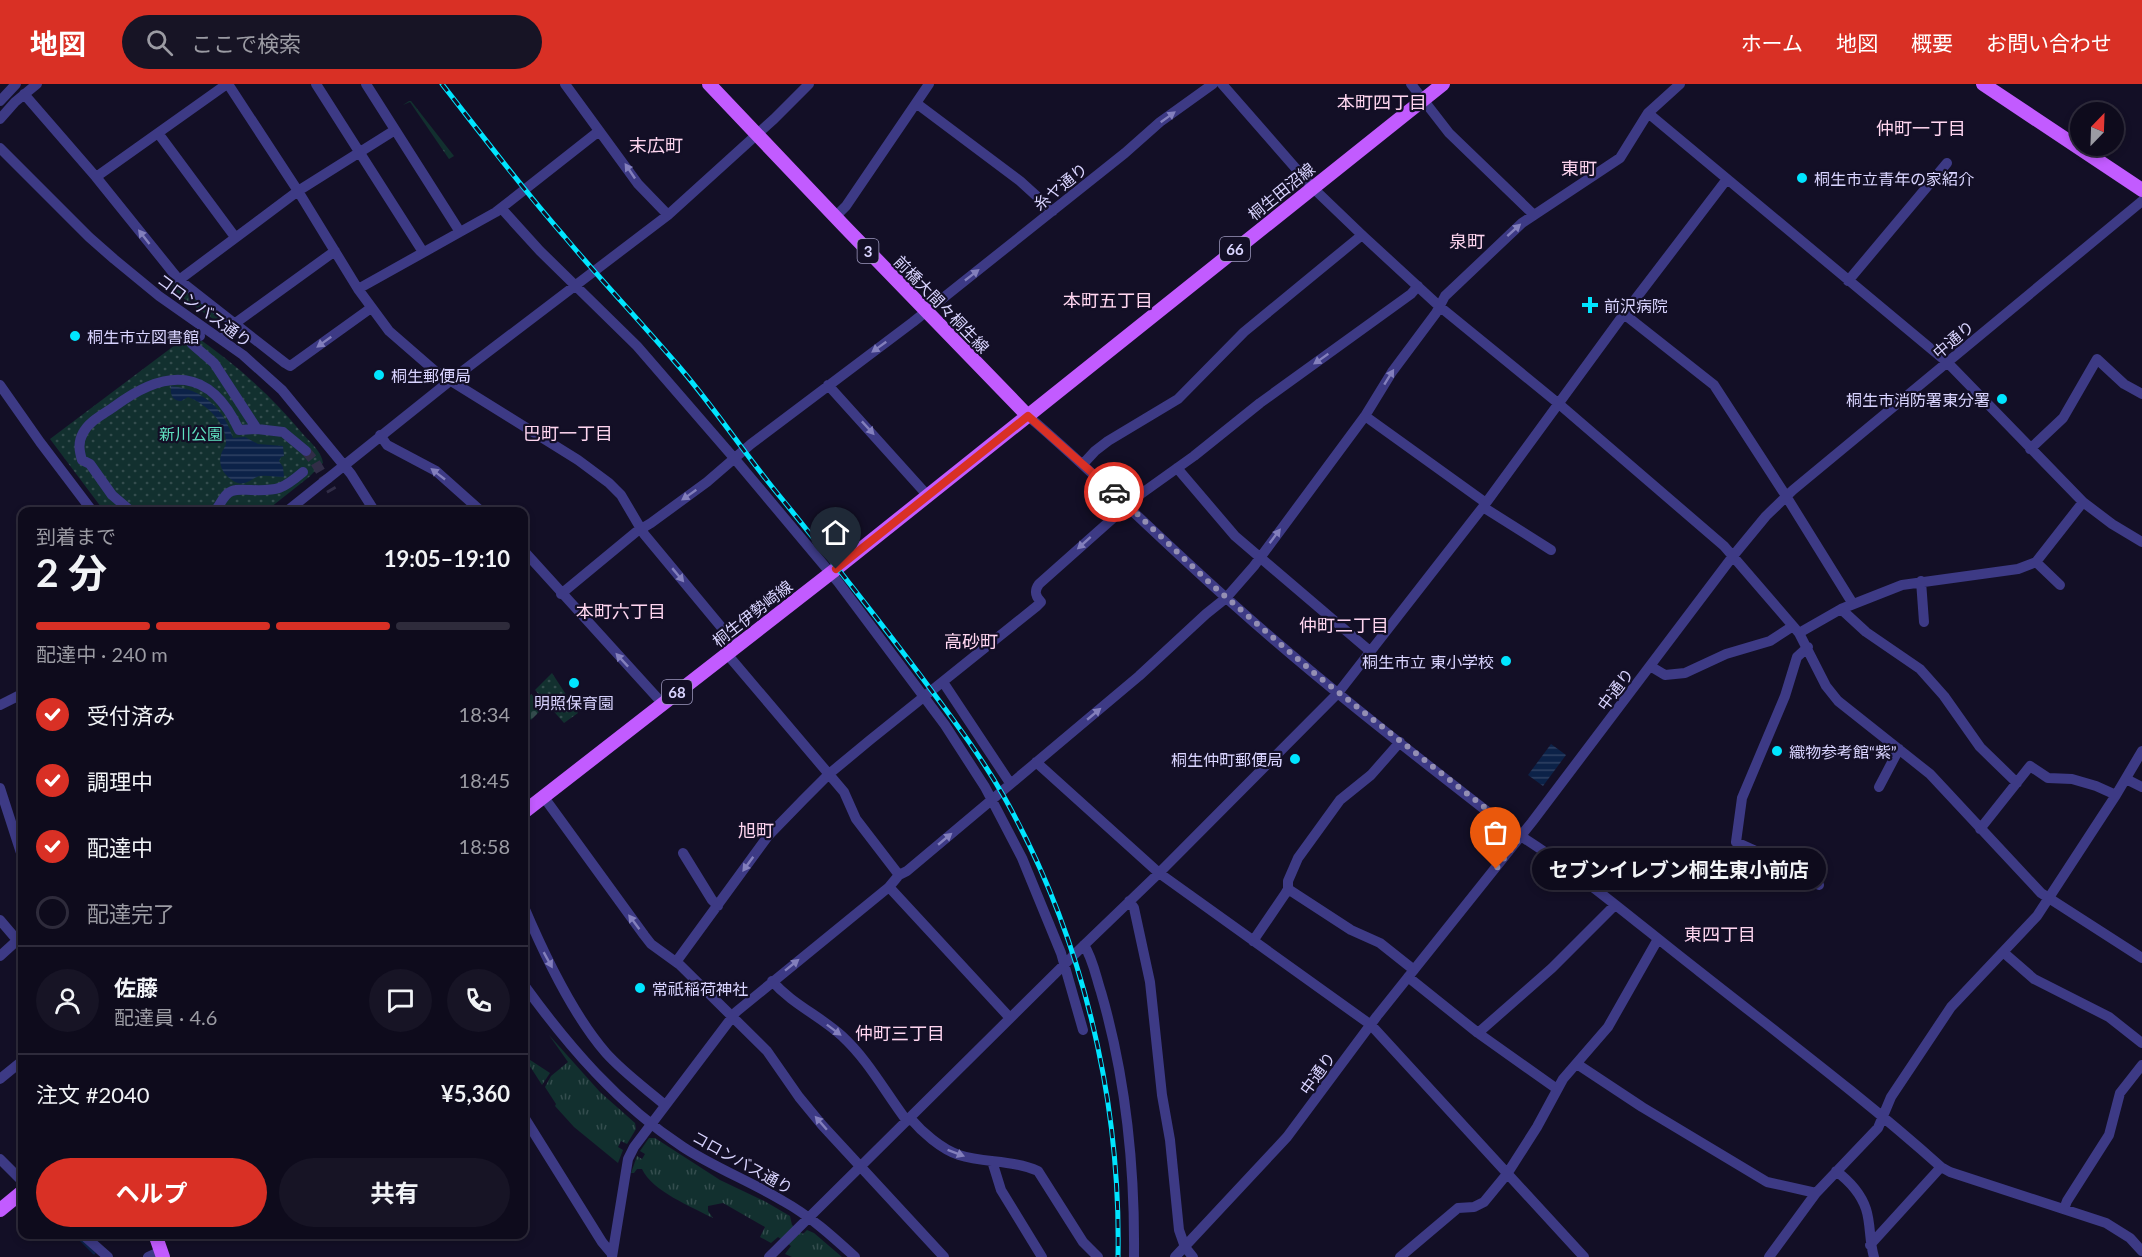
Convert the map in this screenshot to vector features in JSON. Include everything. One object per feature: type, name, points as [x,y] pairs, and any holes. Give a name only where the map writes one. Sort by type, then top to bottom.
[{"type":"main road","name":"前橋大間々桐生線","points":[[709,84],[1028,416]]},
{"type":"main road","name":"桐生田沼線","points":[[1028,416],[1443,84]]},
{"type":"main road","points":[[1983,84],[2142,190]]},
{"type":"main road","name":"桐生伊勢崎線","points":[[528,809],[831,573],[1028,416]]},
{"type":"main road","points":[[0,1210],[18,1195]]},
{"type":"street","points":[[0,102],[15,84]]},
{"type":"street","points":[[0,120],[24,94],[37,84]]},
{"type":"street","points":[[96,177],[227,84],[298,191],[358,289],[394,337],[435,371],[569,454],[603,478],[621,495],[641,529],[732,650],[844,792],[856,819],[899,875]]},
{"type":"street","points":[[316,84],[423,252]]},
{"type":"street","points":[[366,84],[459,232]]},
{"type":"street","points":[[565,84],[645,192],[668,215]]},
{"type":"street","points":[[292,507],[380,435],[668,215],[809,84]]},
{"type":"street","points":[[835,217],[846,206],[929,84]]},
{"type":"street","name":"糸ヤ通り","points":[[561,594],[641,529],[707,482],[734,458],[926,311],[1160,122],[1214,84]]},
{"type":"street","points":[[1222,84],[1312,187],[1362,236],[1439,306],[1559,404],[1733,556],[1796,629],[1808,646],[1826,686],[1838,701],[1940,784],[1980,829],[2049,899],[2142,958]]},
{"type":"street","points":[[1411,84],[1449,134],[1534,215]]},
{"type":"street","points":[[612,1255],[626,1166],[634,1147],[731,1017],[889,887],[899,875],[907,871],[1138,676],[1226,598],[1260,558],[1365,416],[1392,372],[1436,313],[1445,296],[1522,223],[1620,158],[1648,113],[1680,84]]},
{"type":"street","points":[[24,94],[96,177],[179,280],[290,366],[371,308]]},
{"type":"street","points":[[916,103],[1020,181],[1053,210]]},
{"type":"street","points":[[1648,113],[1948,363],[2083,502],[2112,524],[2142,542]]},
{"type":"street","points":[[179,280],[298,191],[395,130]]},
{"type":"street","points":[[358,289],[501,208],[599,131]]},
{"type":"street","points":[[158,133],[235,237]]},
{"type":"street","name":"コロンバス通り","points":[[0,148],[114,259],[159,296],[260,369],[282,390],[344,464],[372,507]]},
{"type":"street","points":[[1848,281],[1947,163]]},
{"type":"street","points":[[769,1257],[1159,873],[1338,693],[1485,505],[1624,314],[1727,179]]},
{"type":"street","name":"中通り","points":[[1175,1257],[1287,1137],[1371,1025],[1521,836],[1733,556],[1766,516],[1786,496],[2142,201]]},
{"type":"street","points":[[501,208],[575,286],[637,346],[734,458],[831,573],[954,738],[992,799],[1022,858],[1065,964],[1083,1030]]},
{"type":"street","points":[[1083,465],[1108,441],[1178,399],[1244,332],[1362,236]]},
{"type":"street","points":[[220,338],[234,323],[335,251]]},
{"type":"street","points":[[676,962],[768,836],[829,774],[1037,606],[1041,602],[1036,595],[1036,588],[1039,584],[1128,505],[1260,403],[1418,286]]},
{"type":"street","points":[[1624,314],[1714,385],[1853,604]]},
{"type":"street","points":[[200,336],[196,337],[192,344],[214,363],[257,429]]},
{"type":"street","points":[[2030,449],[2063,418],[2097,359],[2124,384],[2142,394]]},
{"type":"street","points":[[126,507],[112,495],[90,464],[82,460],[79,450],[83,433],[91,423],[129,396],[162,381],[184,379],[208,390],[222,401],[239,430],[257,429],[283,432],[306,451]]},
{"type":"street","points":[[0,385],[89,507]]},
{"type":"street","points":[[828,385],[928,496]]},
{"type":"street","points":[[1028,416],[1128,505],[1226,598],[1338,693],[1521,836],[1615,905],[1882,1116],[1941,1167],[2106,1223],[2119,1229],[2142,1251]]},
{"type":"street","points":[[1365,416],[1485,505],[1551,550]]},
{"type":"street","points":[[380,435],[387,445],[436,471],[476,507]]},
{"type":"street","points":[[1177,468],[1227,529],[1371,652]]},
{"type":"street","points":[[220,507],[230,491],[273,491],[283,488],[303,472]]},
{"type":"street","points":[[1650,666],[1665,675],[1685,673],[1726,654],[1770,641],[1902,585],[2018,569],[2037,562],[2083,502]]},
{"type":"street","points":[[528,556],[662,703]]},
{"type":"street","points":[[2037,562],[2060,585]]},
{"type":"street","points":[[1921,581],[1924,622]]},
{"type":"street","points":[[1841,609],[1866,632],[1920,669],[1944,696],[1980,747],[2017,783]]},
{"type":"street","points":[[1808,646],[1797,657],[1785,696],[1742,798],[1736,842],[1778,861],[1819,885]]},
{"type":"street","points":[[943,682],[1010,783]]},
{"type":"street","points":[[0,705],[18,696]]},
{"type":"street","points":[[1253,941],[1288,889],[1288,881],[1298,858],[1340,800],[1371,775],[1400,742]]},
{"type":"street","points":[[1879,787],[1899,749]]},
{"type":"street","points":[[1769,1257],[1816,1193],[1878,1128],[1891,1097],[1948,1010],[2032,921],[2049,899],[2142,751]]},
{"type":"street","points":[[1036,762],[1159,873],[1371,1025],[1584,1257]]},
{"type":"street","points":[[1980,829],[2030,766],[2048,778],[2072,779],[2116,795]]},
{"type":"street","points":[[2126,779],[2142,787]]},
{"type":"street","points":[[0,789],[18,844]]},
{"type":"street","points":[[543,796],[644,936],[676,962],[772,1056],[799,1097],[944,1257]]},
{"type":"street","points":[[683,853],[718,906]]},
{"type":"street","points":[[889,887],[1010,1018]]},
{"type":"street","points":[[1288,889],[1351,930],[1380,944],[1478,1033],[1557,1089]]},
{"type":"street","points":[[1129,901],[1134,908],[1150,982],[1179,1230],[1185,1247],[1193,1257]]},
{"type":"street","points":[[1478,1033],[1552,968],[1615,905]]},
{"type":"street","points":[[528,916],[544,953],[587,1029],[617,1064],[665,1105]]},
{"type":"street","points":[[0,920],[18,936]]},
{"type":"street","points":[[1400,1257],[1458,1208],[1474,1207],[1484,1202],[1507,1174],[1537,1127],[1557,1089],[1608,1027],[1658,939]]},
{"type":"street","points":[[0,956],[18,940]]},
{"type":"street","points":[[1084,945],[1105,1008],[1118,1063],[1132,1165],[1134,1257]]},
{"type":"street","points":[[2003,952],[2034,979],[2109,1017],[2142,1043]]},
{"type":"street","points":[[772,981],[795,1002],[834,1029],[852,1045],[908,1120],[950,1151],[959,1155],[1034,1169],[1041,1174],[1083,1242],[1098,1257]]},
{"type":"street","name":"コロンバス通り","points":[[528,990],[599,1078],[651,1124],[715,1167],[775,1196],[809,1217],[855,1257]]},
{"type":"street","points":[[0,1079],[18,1064]]},
{"type":"street","points":[[1577,1064],[1642,1107],[1767,1182],[1816,1193]]},
{"type":"street","points":[[2064,1209],[2109,1135],[2121,1093],[2142,1065]]},
{"type":"street","points":[[528,1123],[612,1255]]},
{"type":"street","points":[[0,1159],[18,1177]]},
{"type":"street","points":[[992,1161],[1001,1190],[1042,1257]]},
{"type":"street","points":[[1870,1245],[1941,1167]]},
{"type":"street","points":[[1836,1171],[1853,1186],[1866,1209],[1870,1245],[1874,1257]]},
{"type":"street","points":[[88,1239],[108,1257]]},
{"type":"green space","points":[[411,101],[454,156],[449,159],[410,102],[403,105]]},
{"type":"green space","points":[[173,281],[223,319],[220,324],[166,286]]},
{"type":"green space","name":"新川公園","points":[[191,333],[222,355],[264,392],[315,447],[323,463],[271,507],[101,507],[50,439]]},
{"type":"green space","points":[[552,673],[578,713],[564,723],[535,690]]},
{"type":"green space","points":[[531,694],[544,707],[531,720],[528,717],[528,698]]},
{"type":"green space","points":[[549,1035],[600,1092],[635,1123],[636,1129],[627,1144],[621,1141],[618,1147],[623,1150],[618,1163],[574,1127],[555,1106],[556,1104],[545,1087],[551,1076],[568,1062]]},
{"type":"green space","points":[[528,1059],[550,1073],[542,1085],[528,1063]]},
{"type":"green space","points":[[649,1138],[655,1138],[720,1180],[790,1216],[792,1225],[803,1234],[807,1230],[814,1233],[842,1257],[792,1257],[785,1254],[791,1246],[778,1237],[771,1243],[760,1237],[765,1227],[723,1203],[708,1206],[708,1211],[713,1218],[663,1191],[647,1177],[642,1169],[631,1173],[637,1156],[642,1159],[645,1154],[640,1151]]},
{"type":"water","points":[[171,386],[193,391],[211,402],[224,418],[233,438],[245,437],[258,444],[283,446],[284,456],[279,461],[283,467],[284,477],[260,476],[241,484],[231,479],[224,473],[220,460],[226,442],[219,421],[195,400],[188,397],[181,401],[176,400],[171,394]]},
{"type":"water","points":[[1551,744],[1566,755],[1543,786],[1528,775]]},
{"type":"waterway","points":[[80,1239],[94,1253]]},
{"type":"tunnel","points":[[306,451],[332,491]]},
{"type":"railway","points":[[442,84],[548,217],[703,395],[768,482],[920,675],[994,779],[1031,848],[1055,903],[1075,960],[1091,1018],[1104,1078],[1112,1137],[1117,1197],[1118,1257]]},
{"type":"way so far","points":[[1114,492],[1232,604],[1351,703],[1521,836],[1496,869]]},
{"type":"place","name":"桐生市立青年の家紹介","points":[[1802,178]]},
{"type":"place","name":"前沢病院","points":[[1590,305]]},
{"type":"place","name":"桐生市立図書館","points":[[75,336]]},
{"type":"place","name":"桐生郵便局","points":[[379,375]]},
{"type":"place","name":"桐生市消防署東分署","points":[[2002,399]]},
{"type":"place","name":"桐生市立 東小学校","points":[[1506,661]]},
{"type":"place","name":"明照保育園","points":[[574,683]]},
{"type":"place","name":"織物参考館“紫”","points":[[1777,751]]},
{"type":"place","name":"桐生仲町郵便局","points":[[1295,759]]},
{"type":"place","name":"セブンイレブン桐生東小前店","points":[[1496,869]]},
{"type":"place","name":"常祇稲荷神社","points":[[640,988]]},
{"type":"district","name":"本町四丁目","points":[[1382,102]]},
{"type":"district","name":"仲町一丁目","points":[[1921,128]]},
{"type":"district","name":"末広町","points":[[656,145]]},
{"type":"district","name":"東町","points":[[1579,168]]},
{"type":"district","name":"泉町","points":[[1467,241]]},
{"type":"district","name":"本町五丁目","points":[[1108,300]]},
{"type":"district","name":"巴町一丁目","points":[[568,433]]},
{"type":"district","name":"本町六丁目","points":[[621,611]]},
{"type":"district","name":"仲町二丁目","points":[[1344,625]]},
{"type":"district","name":"高砂町","points":[[971,641]]},
{"type":"district","name":"旭町","points":[[756,830]]},
{"type":"district","name":"東四丁目","points":[[1720,934]]},
{"type":"district","name":"仲町三丁目","points":[[900,1033]]},
{"type":"route","points":[[836,569],[1028,416],[1114,492]]}]
